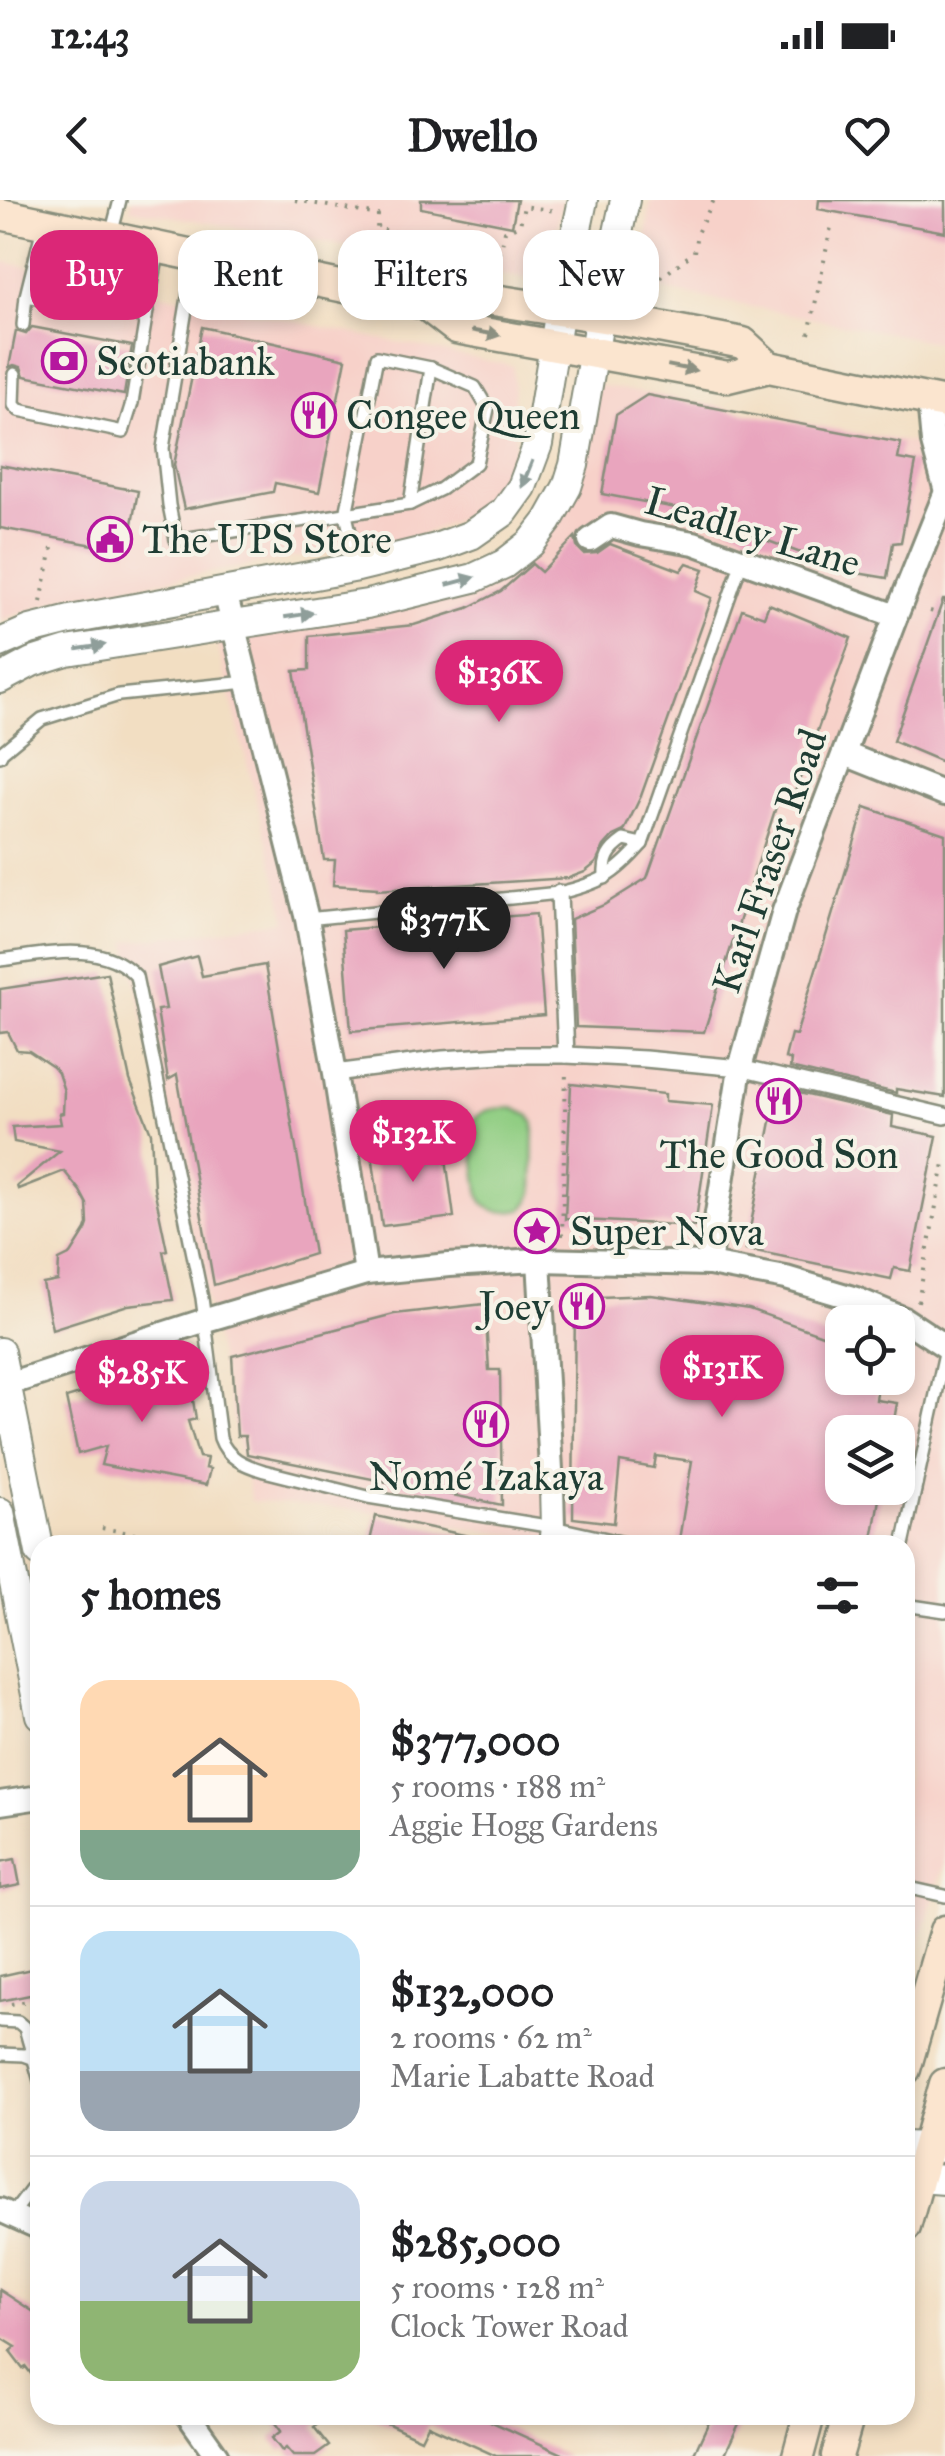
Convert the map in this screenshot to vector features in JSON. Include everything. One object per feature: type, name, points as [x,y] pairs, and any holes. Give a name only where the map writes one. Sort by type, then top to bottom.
[{"type":"main road","points":[[0,214],[77,230]]},
{"type":"main road","points":[[159,248],[178,252]]},
{"type":"main road","points":[[446,320],[456,328],[728,377],[769,367],[937,401]]},
{"type":"main road","points":[[622,320],[743,342],[769,367]]},
{"type":"main road","points":[[915,2034],[945,1931]]},
{"type":"main road","points":[[923,2178],[926,2147],[945,2084]]},
{"type":"main road","points":[[798,2456],[806,2425]]},
{"type":"main road","points":[[837,2456],[846,2425]]},
{"type":"street","points":[[619,230],[626,200]]},
{"type":"street","points":[[0,642],[70,620],[358,568],[460,540],[510,506],[522,487],[538,444],[558,320]]},
{"type":"street","points":[[0,679],[32,662],[68,651],[366,604],[480,576],[504,564],[538,536],[567,487],[599,320]]},
{"type":"street","name":"Karl Fraser Road","points":[[710,1264],[740,1068],[784,911],[945,491],[933,443],[937,401]]},
{"type":"street","name":"Leadley Lane","points":[[590,540],[611,526],[694,543],[896,616]]},
{"type":"street","points":[[358,568],[366,604]]},
{"type":"street","points":[[225,592],[306,919],[366,1274]]},
{"type":"street","points":[[845,754],[945,794]]},
{"type":"street","points":[[559,893],[566,1055]]},
{"type":"street","points":[[335,1073],[483,1056],[566,1055],[740,1068],[945,1116]]},
{"type":"street","points":[[3,1386],[206,1320],[366,1274],[539,1260],[710,1264],[786,1278],[856,1298],[904,1318],[945,1350]]},
{"type":"street","points":[[539,1260],[552,1535]]},
{"type":"street","points":[[0,1352],[3,1386],[36,1535]]},
{"type":"street","points":[[0,1512],[30,1656]]},
{"type":"street","points":[[0,1803],[30,1798]]},
{"type":"street","points":[[6,2212],[30,2223]]},
{"type":"street","points":[[195,2425],[217,2456]]},
{"type":"lane","points":[[112,230],[120,200]]},
{"type":"lane","points":[[23,325],[44,223]]},
{"type":"lane","points":[[158,253],[159,248]]},
{"type":"lane","points":[[26,296],[30,297]]},
{"type":"lane","points":[[15,374],[14,405],[18,410],[123,432],[132,404],[146,320]]},
{"type":"lane","points":[[184,320],[163,448],[176,540],[346,515],[410,504],[441,489],[476,464],[488,409],[474,387],[431,368],[377,357],[346,515],[358,568]]},
{"type":"lane","points":[[410,504],[431,368]]},
{"type":"lane","points":[[306,919],[559,893],[605,878],[620,868],[642,844],[742,561]]},
{"type":"lane","points":[[0,756],[42,720],[119,695],[247,682]]},
{"type":"lane","points":[[605,878],[604,862],[613,848],[624,840],[642,844]]},
{"type":"lane","points":[[0,960],[82,952],[116,961],[136,976],[206,1320],[220,1438],[226,1450],[238,1462],[264,1471],[368,1498],[547,1535]]},
{"type":"lane","points":[[905,1535],[945,1350]]},
{"type":"lane","points":[[915,1607],[943,1612]]},
{"type":"lane","points":[[915,1889],[945,1896]]},
{"type":"lane","points":[[0,2021],[18,2022],[25,2028],[30,2044]]},
{"type":"lane","points":[[0,2054],[30,2058]]},
{"type":"lane","points":[[6,2212],[30,2188]]},
{"type":"path","points":[[295,200],[378,215],[377,229],[392,230]]},
{"type":"path","points":[[659,280],[694,252],[697,233],[714,200]]},
{"type":"path","points":[[503,244],[506,231],[520,225],[524,206],[574,206]]},
{"type":"path","points":[[515,208],[523,209]]},
{"type":"path","points":[[809,334],[831,227]]},
{"type":"path","points":[[39,614],[52,548]]},
{"type":"path","points":[[930,611],[938,613]]},
{"type":"path","points":[[562,1236],[566,1055]]},
{"type":"path","points":[[918,1302],[945,1158]]},
{"type":"path","points":[[102,1528],[140,1535]]},
{"type":"path","points":[[11,2004],[30,2001]]},
{"type":"shaded area","points":[[132,200],[563,200],[556,230],[523,230],[523,277],[503,274],[503,230],[338,230],[338,245],[318,242],[318,230],[251,230],[130,209]]},
{"type":"shaded area","points":[[651,200],[945,200],[945,344],[659,289],[659,230],[647,230]]},
{"type":"shaded area","points":[[0,261],[30,267],[30,320],[158,320],[158,293],[178,297],[178,320],[288,320],[513,366],[516,461],[480,510],[410,540],[66,598],[0,621]]},
{"type":"shaded area","points":[[598,385],[945,449],[945,1860],[915,1958],[915,1535],[512,1535],[359,1510],[251,1501],[127,942],[287,921],[217,643],[282,618],[487,581],[545,543]]},
{"type":"green space","points":[[513,1108],[530,1116],[534,1124],[533,1193],[522,1210],[503,1212],[487,1206],[480,1196],[470,1128],[482,1113]]},
{"type":"building","points":[[421,200],[517,200],[512,226],[421,208]]},
{"type":"building","points":[[819,200],[945,200],[945,232],[818,209]]},
{"type":"building","points":[[32,327],[132,346],[124,395],[24,376],[21,367],[9,367],[16,331],[26,334]]},
{"type":"building","points":[[202,327],[346,359],[319,492],[275,483],[273,492],[184,509],[174,465]]},
{"type":"building","points":[[647,395],[901,443],[898,459],[916,462],[901,542],[893,543],[887,578],[845,571],[846,563],[798,552],[714,521],[713,515],[602,494],[616,415]]},
{"type":"building","points":[[0,465],[138,491],[127,551],[0,528]]},
{"type":"building","points":[[575,537],[584,554],[597,553],[610,544],[681,571],[687,563],[704,569],[696,591],[712,598],[641,796],[624,831],[604,846],[596,863],[569,878],[377,890],[333,885],[335,860],[324,860],[294,671],[309,670],[309,636],[414,625],[468,608],[501,591],[532,564],[541,572]]},
{"type":"building","points":[[945,600],[945,763],[893,741]]},
{"type":"building","points":[[769,604],[851,638],[795,792],[782,788],[704,1032],[576,1027],[571,919],[604,905],[647,878],[742,609],[764,617]]},
{"type":"building","points":[[865,807],[945,834],[945,1097],[896,1089],[896,1093],[790,1068],[791,1060],[785,1058],[791,1034],[796,1035]]},
{"type":"building","points":[[536,914],[544,1015],[351,1031],[343,930]]},
{"type":"building","points":[[197,956],[202,976],[265,965],[314,1254],[214,1285],[177,1075],[168,1080],[157,1010],[166,1009],[158,967]]},
{"type":"building","points":[[107,973],[130,1080],[151,1133],[154,1188],[173,1300],[128,1305],[52,1329],[43,1284],[58,1281],[59,1260],[71,1254],[86,1230],[87,1204],[64,1171],[18,1189],[60,1151],[14,1142],[12,1127],[61,1124],[64,1091],[53,1067],[29,1051],[17,1050],[8,1032],[0,1033],[0,989]]},
{"type":"building","points":[[571,1084],[665,1094],[665,1101],[713,1105],[695,1226],[565,1219]]},
{"type":"building","points":[[786,1090],[893,1115],[892,1127],[937,1136],[910,1271],[894,1268],[891,1279],[746,1249],[776,1096],[785,1098]]},
{"type":"building","points":[[444,1144],[454,1217],[382,1226],[372,1154]]},
{"type":"building","points":[[651,1295],[749,1309],[825,1336],[825,1395],[877,1395],[876,1400],[897,1403],[895,1415],[825,1415],[825,1505],[878,1505],[873,1535],[680,1535],[692,1461],[656,1456],[654,1468],[620,1462],[614,1523],[573,1518],[575,1298]]},
{"type":"building","points":[[485,1304],[489,1370],[500,1370],[502,1505],[247,1454],[245,1436],[237,1436],[232,1356],[394,1314]]},
{"type":"building","points":[[187,1362],[196,1419],[188,1421],[199,1457],[207,1458],[205,1468],[210,1469],[206,1485],[101,1465],[106,1446],[78,1454],[66,1398]]},
{"type":"building","points":[[376,1516],[464,1535],[371,1535]]},
{"type":"building","points":[[15,1859],[20,1885],[0,1889],[0,1862]]},
{"type":"building","points":[[30,1969],[30,1995],[0,2001],[0,1976]]},
{"type":"building","points":[[0,2290],[30,2310],[30,2372],[10,2352],[16,2347],[0,2337]]},
{"type":"building","points":[[276,2425],[317,2425],[314,2427],[329,2446],[315,2456],[293,2456],[286,2448],[282,2451],[272,2438],[281,2431]]},
{"type":"building","points":[[391,2425],[428,2425],[421,2439]]},
{"type":"building","points":[[428,2425],[499,2425],[567,2456],[496,2456]]},
{"type":"building","points":[[707,2425],[738,2425],[724,2456],[693,2456]]},
{"type":"place","name":"Scotiabank","points":[[64,361]]},
{"type":"place","name":"Congee Queen","points":[[314,415]]},
{"type":"place","name":"The UPS Store","points":[[110,539]]},
{"type":"place","name":"The Good Son","points":[[779,1101]]},
{"type":"place","name":"Super Nova","points":[[537,1231]]},
{"type":"place","name":"Joey","points":[[582,1306]]},
{"type":"place","name":"Nomé Izakaya","points":[[486,1424]]}]
